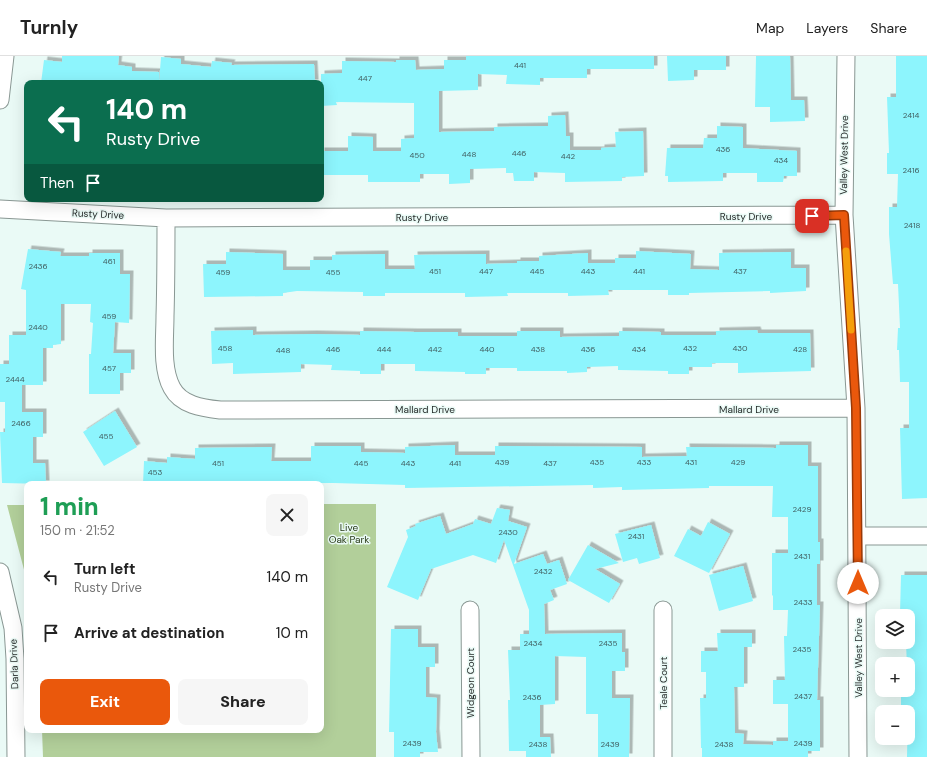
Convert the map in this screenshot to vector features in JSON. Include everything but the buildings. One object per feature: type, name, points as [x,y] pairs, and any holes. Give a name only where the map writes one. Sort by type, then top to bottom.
[{"type":"street","points":[[0,100],[5,56]]},
{"type":"street","name":"Valley West Drive","points":[[846,56],[844,215],[856,408],[858,536],[858,757]]},
{"type":"street","name":"Rusty Drive","points":[[0,209],[166,218],[844,215]]},
{"type":"street","name":"Mallard Drive","points":[[166,218],[165,352],[168,376],[172,388],[179,397],[198,407],[220,410],[856,408]]},
{"type":"street","points":[[858,536],[927,536]]},
{"type":"street","name":"Darla Drive","points":[[0,572],[13,628],[15,659],[16,757]]},
{"type":"street","name":"Widgeon Court","points":[[470,610],[471,757]]},
{"type":"street","name":"Teale Court","points":[[663,610],[663,757]]},
{"type":"green space","name":"Live Oak Park","points":[[324,504],[376,504],[376,757],[43,757],[42,733],[324,733]]},
{"type":"green space","points":[[7,505],[24,505],[24,570]]},
{"type":"slow traffic","points":[[846,251],[851,330]]},
{"type":"route","points":[[812,216],[844,215],[856,408],[858,583]]}]
